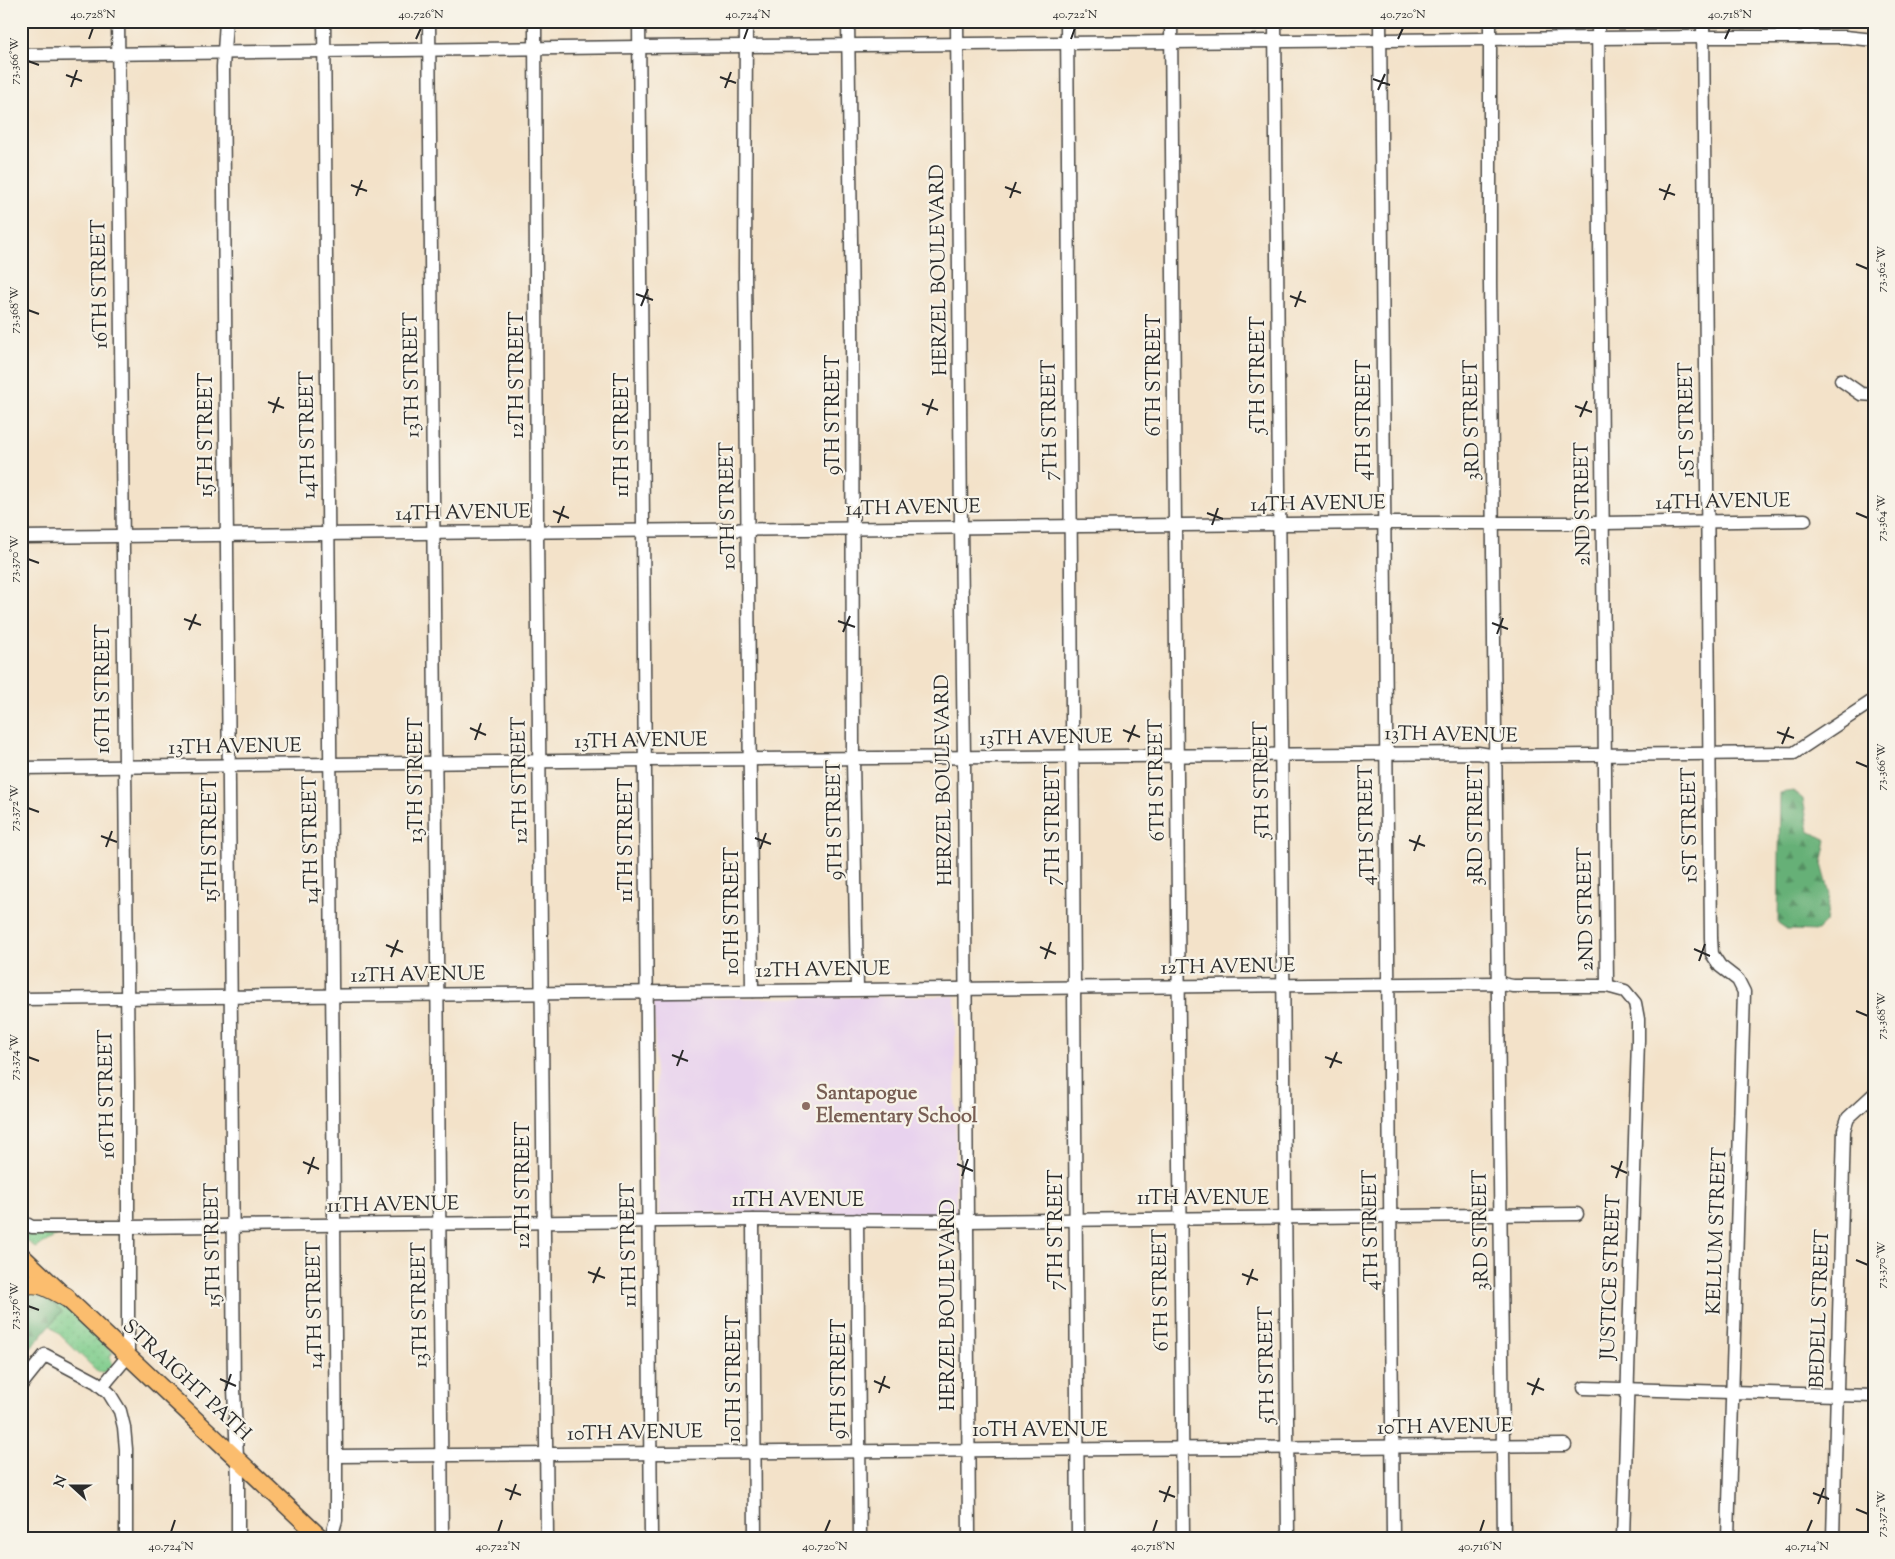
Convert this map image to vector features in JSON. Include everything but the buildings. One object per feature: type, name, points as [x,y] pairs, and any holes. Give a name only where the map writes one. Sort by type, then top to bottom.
[{"type":"highway","points":[[21,1286],[31,1283],[39,1284],[66,1297]]},
{"type":"main road","name":"STRAIGHT PATH","points":[[21,1255],[321,1538]]},
{"type":"street","name":"16TH STREET","points":[[118,21],[128,1356]]},
{"type":"street","name":"15TH STREET","points":[[226,21],[224,51],[226,536],[232,1226],[238,1538]]},
{"type":"street","name":"14TH STREET","points":[[324,21],[336,1456],[336,1520],[331,1538]]},
{"type":"street","name":"13TH STREET","points":[[429,21],[442,1538]]},
{"type":"street","name":"12TH STREET","points":[[535,21],[537,531],[547,1538]]},
{"type":"street","name":"11TH STREET","points":[[639,21],[651,1538]]},
{"type":"street","name":"10TH STREET","points":[[746,21],[745,271],[752,991]]},
{"type":"street","name":"9TH STREET","points":[[848,21],[857,989]]},
{"type":"street","name":"HERZEL BOULEVARD","points":[[957,21],[970,1538]]},
{"type":"street","name":"7TH STREET","points":[[1067,21],[1078,1538]]},
{"type":"street","name":"6TH STREET","points":[[1171,21],[1183,1538]]},
{"type":"street","name":"5TH STREET","points":[[1275,21],[1288,1538]]},
{"type":"street","name":"4TH STREET","points":[[1380,21],[1394,1538]]},
{"type":"street","name":"3RD STREET","points":[[1490,21],[1497,983],[1504,1538]]},
{"type":"street","name":"2ND STREET","points":[[1598,21],[1607,986]]},
{"type":"street","name":"1ST STREET","points":[[1703,21],[1711,938]]},
{"type":"street","points":[[1808,21],[1808,37]]},
{"type":"street","points":[[21,55],[224,51],[848,45],[1598,40],[1703,37],[1845,37],[1874,40]]},
{"type":"street","points":[[1841,380],[1861,394],[1874,395]]},
{"type":"street","name":"14TH AVENUE","points":[[21,538],[1384,522],[1603,523],[1805,520]]},
{"type":"street","name":"13TH AVENUE","points":[[21,768],[229,767],[645,760],[1478,753],[1496,756],[1794,753],[1874,700]]},
{"type":"street","name":"KELLUM STREET","points":[[1711,938],[1712,954],[1720,966],[1738,980],[1744,992],[1728,1538]]},
{"type":"street","name":"12TH AVENUE","points":[[21,998],[231,998],[647,991],[1074,989],[1497,983],[1513,986],[1607,986],[1625,991]]},
{"type":"street","name":"JUSTICE STREET","points":[[1623,1538],[1638,1026],[1635,1003],[1625,991]]},
{"type":"street","name":"BEDELL STREET","points":[[1833,1538],[1844,1130],[1848,1118],[1874,1094]]},
{"type":"street","name":"11TH AVENUE","points":[[21,1221],[32,1227],[128,1228],[648,1221],[967,1221],[1577,1214]]},
{"type":"street","name":"10TH STREET","points":[[753,1220],[755,1538]]},
{"type":"street","name":"9TH STREET","points":[[857,1220],[860,1538]]},
{"type":"street","points":[[21,1385],[45,1354],[102,1387],[116,1404],[124,1427],[126,1538]]},
{"type":"street","points":[[102,1387],[128,1356]]},
{"type":"street","points":[[1584,1388],[1874,1396]]},
{"type":"street","name":"10TH AVENUE","points":[[336,1456],[1565,1445]]},
{"type":"shaded area","name":"Santapogue Elementary School","points":[[955,996],[956,1213],[659,1214],[654,999]]},
{"type":"green space","points":[[1793,791],[1803,799],[1809,831],[1827,840],[1822,864],[1830,894],[1826,922],[1817,931],[1788,930],[1778,923],[1780,793]]},
{"type":"green space","points":[[21,1230],[29,1234],[58,1235],[35,1248],[21,1235]]},
{"type":"green space","points":[[49,1291],[113,1353],[110,1356],[113,1365],[107,1370],[104,1372],[97,1371],[50,1325],[62,1311],[43,1296],[21,1302],[21,1292]]},
{"type":"green space","points":[[43,1296],[62,1311],[21,1360],[21,1302]]},
{"type":"place","name":"Santapogue Elementary School","points":[[806,1106]]}]
